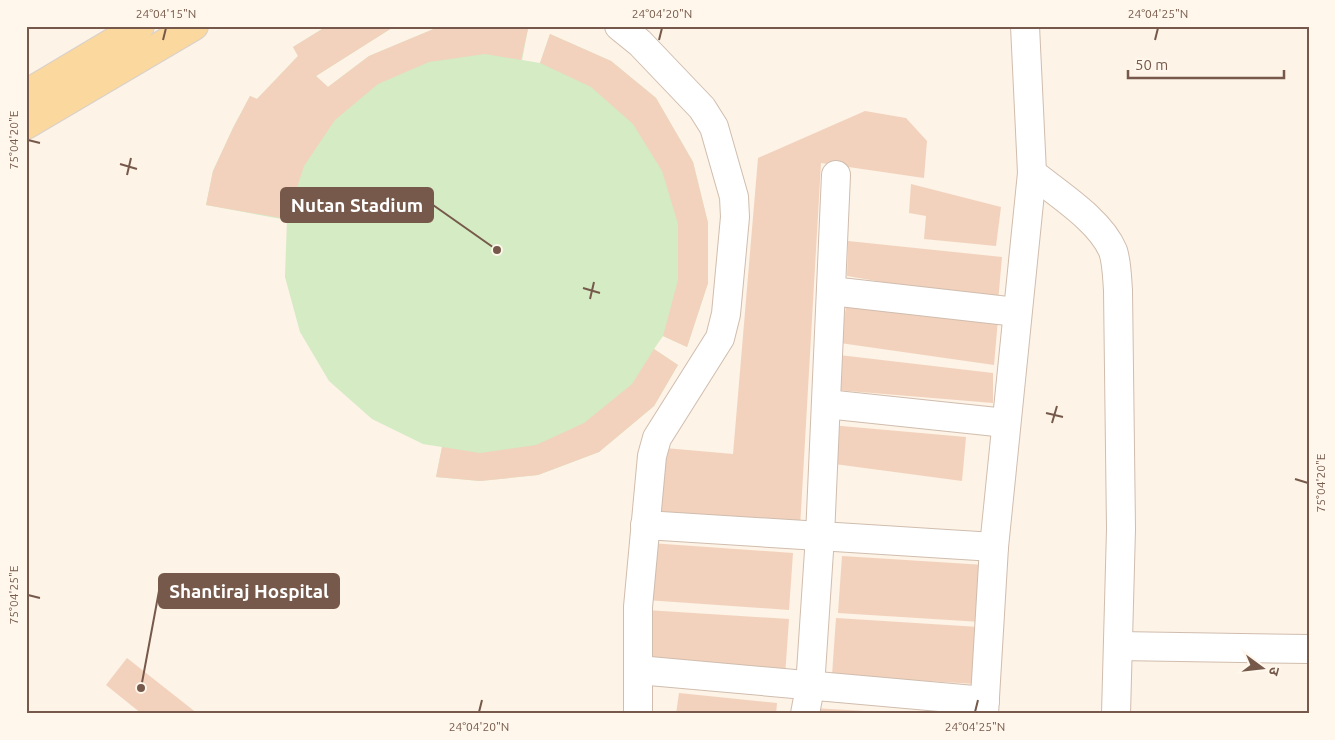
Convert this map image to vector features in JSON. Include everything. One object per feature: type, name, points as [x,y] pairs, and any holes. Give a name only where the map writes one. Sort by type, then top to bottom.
[{"type":"main road","points":[[26,94],[140,26]]},
{"type":"main road","points":[[26,125],[194,26]]},
{"type":"street","points":[[619,26],[640,43],[702,108],[714,127],[734,197],[736,217],[726,314],[720,338],[657,438],[652,456],[638,607],[638,714]]},
{"type":"street","points":[[638,670],[984,707],[994,548],[1032,173],[1025,26]]},
{"type":"street","points":[[1032,173],[1096,226],[1106,237],[1114,254],[1118,290],[1121,529],[1116,714]]},
{"type":"street","points":[[805,714],[810,687],[820,536],[836,175]]},
{"type":"street","points":[[831,291],[1017,312]]},
{"type":"street","points":[[826,404],[1006,423]]},
{"type":"street","points":[[645,525],[994,548]]},
{"type":"street","points":[[1118,646],[1309,649]]},
{"type":"green space","points":[[327,26],[395,26],[316,76],[328,87],[369,56],[436,28],[503,26],[528,29],[522,60],[540,63],[550,34],[611,61],[656,98],[693,162],[708,223],[708,283],[687,347],[663,336],[654,349],[678,365],[654,406],[599,452],[538,475],[480,481],[436,477],[442,447],[423,444],[372,419],[329,381],[300,332],[285,277],[287,220],[206,205],[213,171],[250,96],[257,99],[298,56],[293,47]]},
{"type":"building","points":[[327,26],[395,26],[316,76],[328,87],[369,56],[436,28],[503,26],[528,29],[521,60],[485,54],[429,62],[378,84],[335,120],[304,166],[287,219],[206,205],[213,171],[250,96],[257,99],[298,56],[293,47]]},
{"type":"building","points":[[550,34],[611,61],[656,98],[693,162],[708,223],[708,283],[687,347],[663,336],[678,280],[678,224],[662,171],[633,124],[591,87],[540,63]]},
{"type":"building","points":[[865,111],[906,118],[927,141],[924,178],[821,163],[800,528],[660,515],[665,448],[733,454],[758,158]]},
{"type":"building","points":[[911,184],[1001,207],[996,246],[924,239],[926,216],[909,213]]},
{"type":"building","points":[[848,241],[1002,257],[998,302],[847,276]]},
{"type":"building","points":[[846,307],[998,319],[994,365],[840,343]]},
{"type":"building","points":[[654,349],[678,365],[654,406],[599,452],[538,475],[480,481],[436,477],[442,447],[480,453],[536,445],[584,423],[632,384]]},
{"type":"building","points":[[839,355],[993,373],[993,403],[836,390]]},
{"type":"building","points":[[830,425],[966,437],[962,481],[827,463]]},
{"type":"building","points":[[650,543],[793,553],[789,610],[646,600]]},
{"type":"building","points":[[842,556],[985,565],[981,622],[838,613]]},
{"type":"building","points":[[646,610],[789,619],[785,676],[642,667]]},
{"type":"building","points":[[836,618],[979,627],[975,684],[832,675]]},
{"type":"building","points":[[127,658],[198,714],[142,714],[106,685]]},
{"type":"building","points":[[679,693],[777,703],[776,714],[676,714]]},
{"type":"building","points":[[813,708],[882,712],[882,714],[812,714]]},
{"type":"place","name":"Nutan Stadium","points":[[497,250]]},
{"type":"place","name":"Shantiraj Hospital","points":[[141,688]]}]
